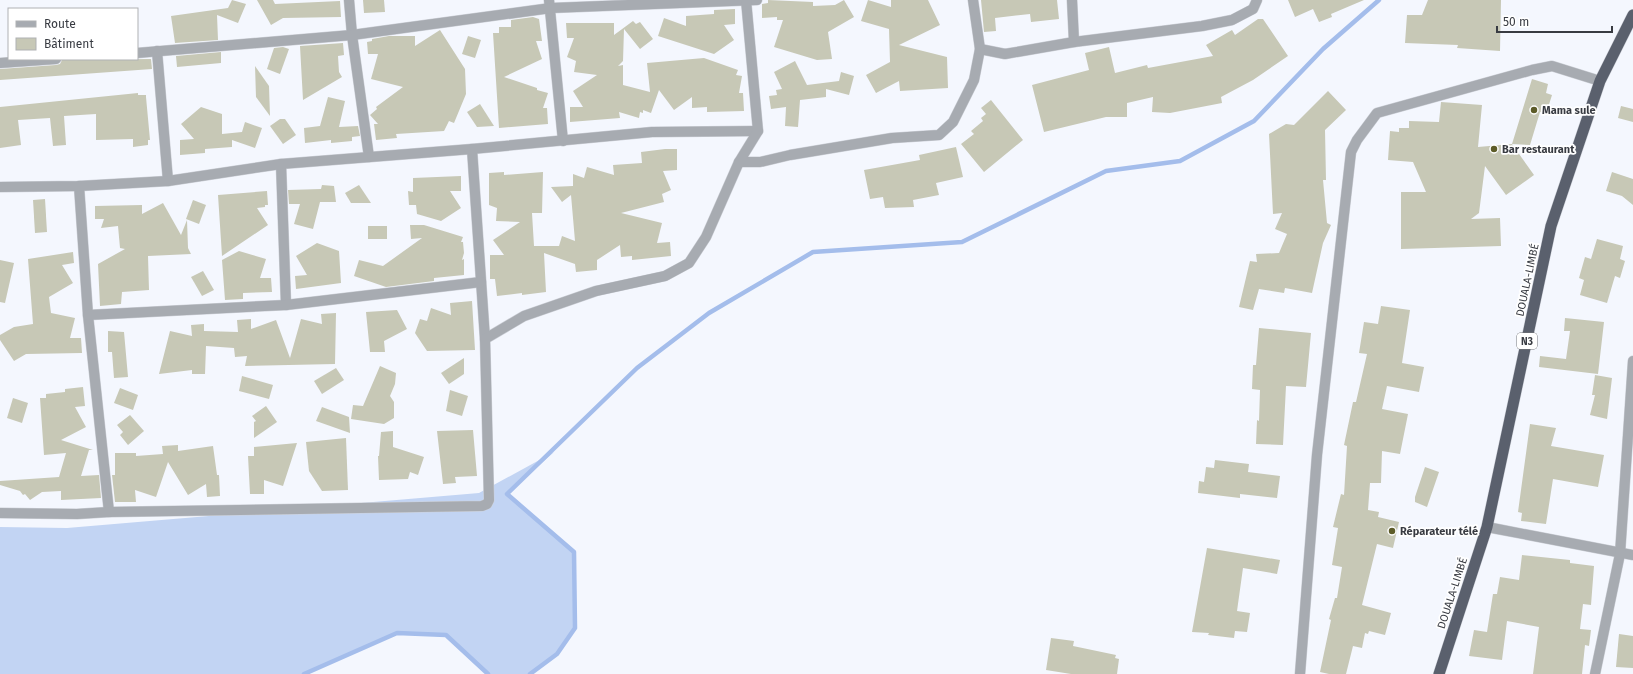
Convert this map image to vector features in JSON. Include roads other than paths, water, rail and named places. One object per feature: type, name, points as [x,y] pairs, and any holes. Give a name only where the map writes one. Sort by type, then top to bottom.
[{"type":"highway","name":"DOUALA-LIMBÉ","points":[[1439,674],[1488,527],[1552,226],[1600,81],[1633,15]]},
{"type":"street","points":[[349,0],[352,35],[369,157]]},
{"type":"street","points":[[138,53],[352,35],[550,4],[757,0]]},
{"type":"street","points":[[739,162],[760,162],[790,155],[892,138],[939,135],[953,122],[974,80],[980,50],[973,0]]},
{"type":"street","points":[[1072,0],[1074,42]]},
{"type":"street","points":[[980,50],[1005,54],[1074,42],[1202,26],[1232,20],[1253,10],[1257,0]]},
{"type":"street","points":[[485,340],[524,316],[596,291],[665,276],[689,263],[706,237],[739,162],[758,131],[746,1]]},
{"type":"street","points":[[550,4],[563,141]]},
{"type":"street","points":[[157,51],[168,181]]},
{"type":"street","points":[[0,64],[45,60]]},
{"type":"street","points":[[1300,674],[1317,455],[1351,152],[1357,140],[1377,112],[1532,70],[1552,66],[1600,81]]},
{"type":"street","points":[[0,187],[79,186],[168,181],[280,164],[472,149],[652,132],[758,131]]},
{"type":"street","points":[[0,513],[78,514],[109,512],[482,506],[489,500],[485,340],[472,149]]},
{"type":"street","points":[[280,164],[286,305]]},
{"type":"street","points":[[79,186],[88,315],[109,512]]},
{"type":"street","points":[[88,315],[286,305],[481,282]]},
{"type":"street","points":[[1595,674],[1620,554],[1633,361]]},
{"type":"street","points":[[1488,527],[1620,554],[1633,555]]},
{"type":"waterway","points":[[530,674],[557,654],[575,628],[574,552],[507,494],[637,368],[709,313],[813,252],[962,242],[1106,171],[1180,161],[1254,121],[1323,49],[1379,0]]},
{"type":"waterway","points":[[304,674],[397,633],[446,635],[488,674]]},
{"type":"place","name":"Mama sule","points":[[1534,110]]},
{"type":"place","name":"Bar restaurant","points":[[1494,149]]},
{"type":"place","name":"Réparateur télé","points":[[1392,531]]}]
